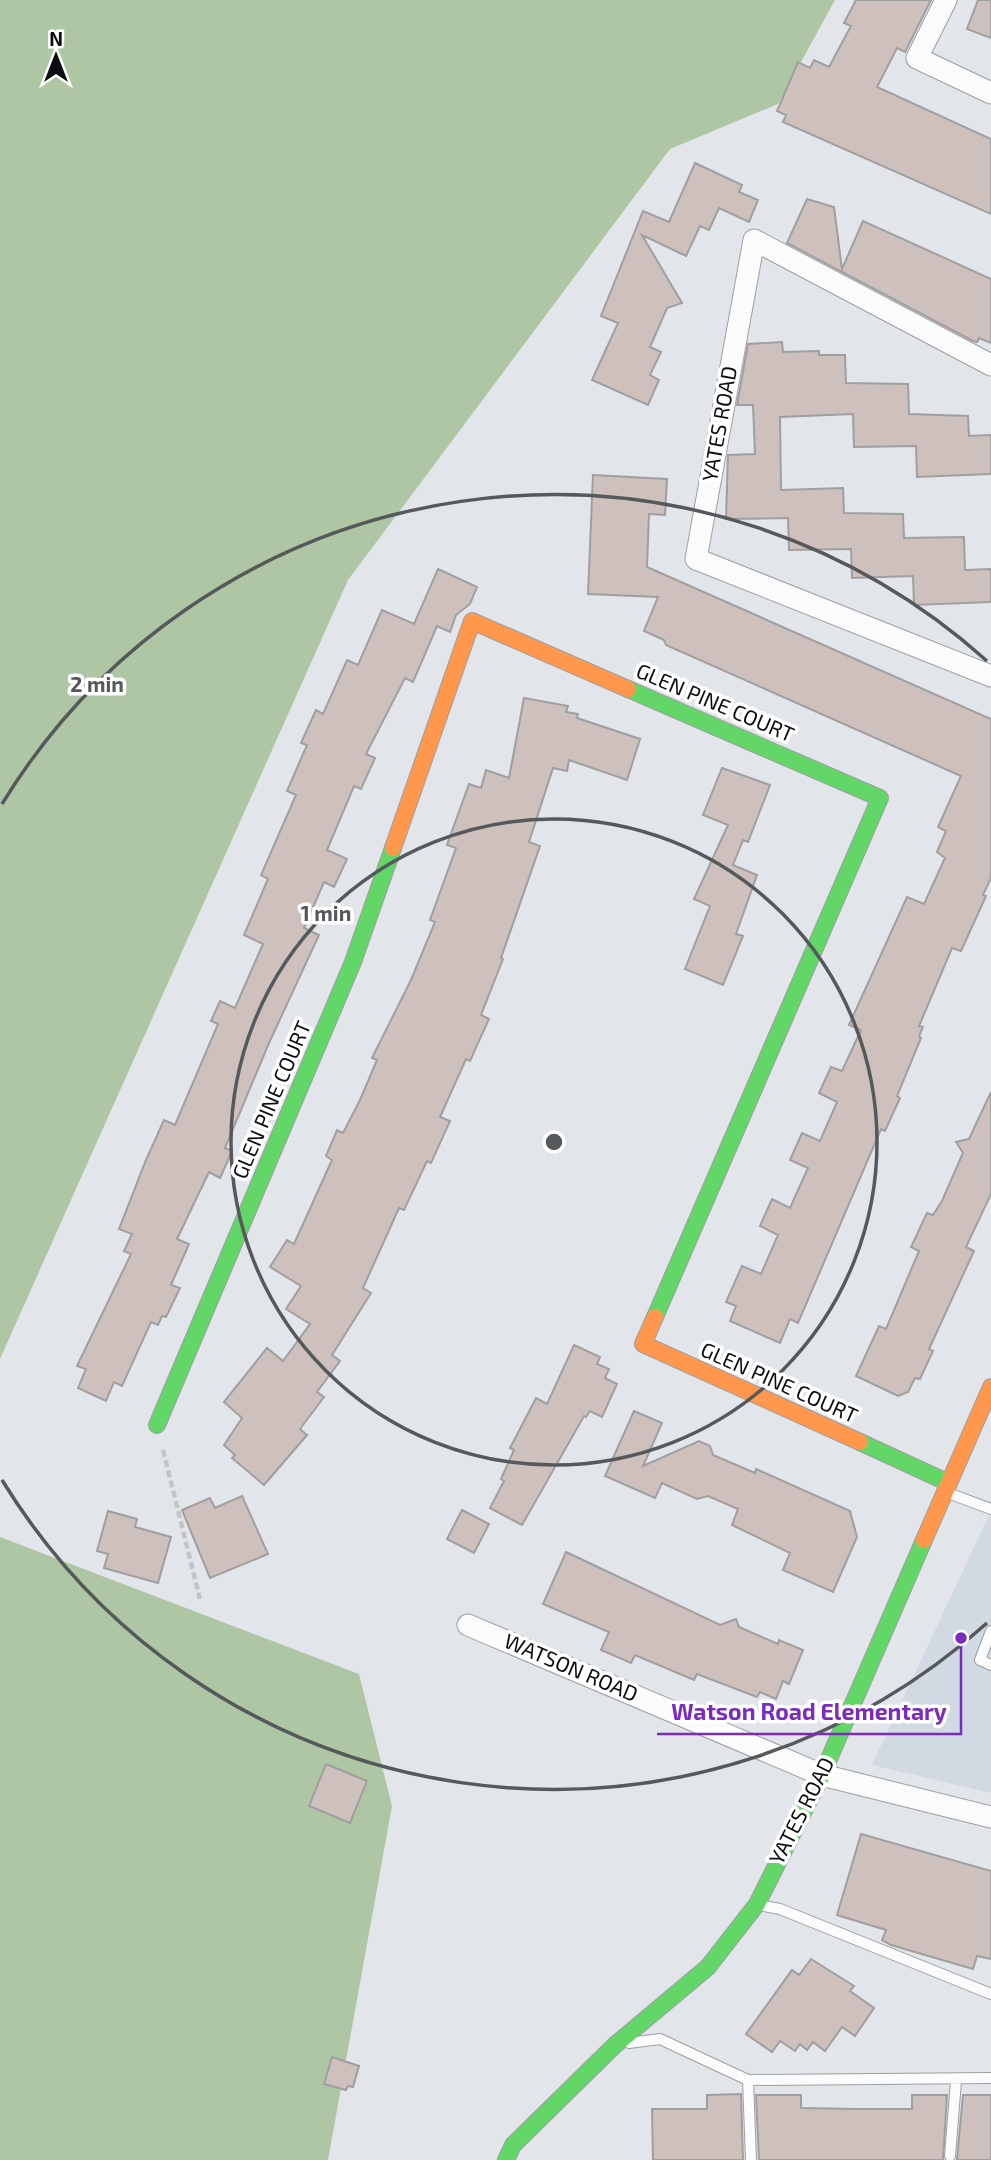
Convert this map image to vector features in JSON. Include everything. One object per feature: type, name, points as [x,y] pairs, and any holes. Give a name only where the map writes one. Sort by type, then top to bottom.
[{"type":"street","points":[[946,0],[917,58],[991,93]]},
{"type":"street","name":"YATES ROAD","points":[[991,365],[754,240],[696,559],[991,676]]},
{"type":"street","name":"GLEN PINE COURT","points":[[157,1425],[353,962],[472,621],[880,798],[643,1344],[947,1488]]},
{"type":"street","name":"YATES ROAD","points":[[506,2160],[513,2145],[615,2045],[708,1967],[757,1905],[822,1774],[991,1387]]},
{"type":"street","name":"WATSON ROAD","points":[[468,1625],[822,1774],[991,1817]]},
{"type":"lane","points":[[947,1488],[991,1509]]},
{"type":"lane","points":[[991,1631],[980,1660],[991,1665]]},
{"type":"lane","points":[[757,1905],[780,1909],[991,1994]]},
{"type":"lane","points":[[615,2045],[660,2039],[748,2080],[956,2081],[991,2078]]},
{"type":"lane","points":[[748,2080],[751,2160]]},
{"type":"lane","points":[[950,2156],[956,2081]]},
{"type":"path","points":[[157,1425],[200,1599]]},
{"type":"shaded area","points":[[991,1511],[991,1793],[872,1765]]},
{"type":"green space","points":[[0,0],[835,0],[778,104],[670,149],[348,580],[0,1359]]},
{"type":"green space","points":[[0,1537],[359,1674],[392,1806],[328,2160],[0,2160]]},
{"type":"building","points":[[856,0],[931,0],[905,52],[897,48],[877,87],[991,139],[991,214],[783,122],[786,115],[777,111],[798,62],[810,68],[814,60],[829,67],[851,26],[844,23]]},
{"type":"building","points":[[978,0],[991,0],[991,38],[967,29]]},
{"type":"building","points":[[695,163],[742,185],[739,192],[758,200],[749,222],[719,208],[709,230],[700,226],[686,256],[642,235],[682,303],[667,308],[650,347],[661,352],[650,375],[659,380],[648,405],[592,380],[618,323],[601,316],[643,211],[669,222]]},
{"type":"building","points":[[807,199],[834,207],[842,269],[863,221],[991,279],[991,343],[979,338],[977,342],[973,341],[787,243]]},
{"type":"building","points":[[782,342],[783,352],[819,351],[819,355],[845,355],[846,383],[908,384],[909,414],[968,416],[969,436],[991,435],[991,474],[917,477],[916,446],[854,447],[853,414],[780,417],[781,490],[843,488],[844,513],[903,514],[904,538],[964,537],[965,570],[991,569],[991,602],[914,605],[913,576],[852,578],[851,549],[789,550],[788,518],[726,519],[728,455],[755,454],[753,405],[737,405],[748,344]]},
{"type":"building","points":[[593,475],[667,479],[665,515],[649,514],[647,567],[991,719],[991,878],[983,895],[986,896],[961,951],[952,948],[919,1026],[923,1027],[919,1036],[921,1038],[897,1096],[900,1098],[885,1131],[881,1129],[798,1323],[790,1319],[780,1343],[730,1321],[736,1306],[726,1302],[742,1266],[761,1274],[778,1235],[760,1226],[772,1199],[790,1208],[808,1168],[790,1160],[802,1133],[820,1141],[837,1102],[819,1093],[831,1067],[842,1071],[861,1030],[849,1025],[907,897],[924,904],[945,858],[937,852],[946,831],[938,827],[961,776],[666,645],[664,640],[644,631],[658,597],[588,594]]},
{"type":"building","points":[[438,569],[477,587],[470,604],[456,615],[450,632],[437,626],[413,682],[405,678],[366,754],[375,758],[361,789],[354,786],[327,850],[347,859],[334,887],[324,882],[304,928],[319,935],[269,1043],[225,1148],[232,1151],[220,1178],[209,1172],[177,1239],[189,1244],[171,1285],[180,1288],[166,1317],[162,1316],[158,1325],[151,1322],[122,1386],[114,1382],[106,1401],[78,1388],[86,1369],[77,1366],[131,1254],[124,1251],[132,1234],[119,1229],[146,1160],[164,1120],[175,1125],[218,1024],[211,1021],[220,1001],[235,1008],[263,944],[244,935],[268,879],[261,875],[296,795],[287,791],[307,745],[301,743],[316,710],[323,714],[347,660],[358,665],[382,610],[414,624]]},
{"type":"building","points":[[524,698],[568,706],[566,712],[578,714],[577,718],[640,739],[627,780],[569,760],[567,771],[553,768],[529,842],[540,846],[501,958],[503,959],[481,1015],[489,1019],[470,1061],[466,1059],[440,1117],[450,1121],[431,1163],[427,1161],[404,1210],[399,1208],[363,1288],[371,1293],[332,1355],[340,1361],[317,1392],[324,1397],[300,1429],[307,1435],[264,1485],[232,1458],[235,1455],[224,1445],[242,1418],[224,1402],[267,1348],[283,1361],[310,1324],[286,1309],[301,1286],[270,1267],[287,1240],[294,1244],[332,1160],[326,1156],[337,1130],[343,1133],[360,1100],[377,1060],[372,1058],[411,980],[435,922],[430,920],[456,848],[447,845],[469,784],[481,788],[486,770],[509,778]]},
{"type":"building","points":[[722,768],[770,785],[748,842],[743,840],[733,865],[757,875],[736,934],[743,936],[723,985],[685,969],[710,906],[694,899],[728,825],[703,815]]},
{"type":"building","points":[[991,1092],[991,1194],[966,1247],[974,1251],[929,1349],[933,1351],[920,1379],[915,1378],[908,1392],[898,1396],[856,1376],[879,1326],[886,1329],[919,1251],[911,1247],[927,1213],[933,1215],[942,1201],[963,1153],[956,1142],[969,1139]]},
{"type":"building","points":[[574,1345],[600,1357],[597,1364],[609,1369],[605,1378],[617,1384],[602,1417],[590,1411],[584,1416],[522,1525],[490,1508],[504,1481],[501,1479],[514,1450],[510,1448],[536,1398],[547,1404]]},
{"type":"building","points":[[634,1411],[662,1423],[643,1466],[699,1441],[710,1446],[713,1455],[755,1473],[756,1469],[850,1511],[857,1537],[833,1592],[783,1570],[790,1553],[732,1525],[738,1509],[708,1496],[697,1499],[662,1483],[655,1498],[605,1476]]},
{"type":"building","points":[[242,1496],[268,1554],[210,1578],[182,1510],[210,1498],[215,1508]]},
{"type":"building","points":[[462,1510],[489,1524],[474,1553],[447,1539]]},
{"type":"building","points":[[108,1511],[137,1519],[135,1527],[171,1537],[158,1583],[104,1568],[108,1554],[97,1551]]},
{"type":"building","points":[[566,1552],[720,1625],[736,1619],[739,1627],[778,1644],[779,1640],[803,1650],[789,1684],[783,1681],[776,1699],[760,1692],[757,1697],[697,1674],[694,1680],[635,1655],[631,1663],[601,1650],[609,1632],[543,1604]]},
{"type":"building","points":[[326,1764],[367,1781],[350,1823],[309,1806]]},
{"type":"building","points":[[861,1834],[991,1871],[991,1959],[977,1956],[973,1969],[891,1945],[882,1940],[886,1930],[837,1915]]},
{"type":"building","points":[[811,1959],[854,1986],[850,1991],[874,2008],[855,2036],[842,2027],[825,2051],[813,2042],[807,2050],[800,2044],[795,2051],[780,2041],[772,2052],[746,2034],[792,1970],[799,1975]]},
{"type":"building","points":[[332,2057],[359,2066],[353,2087],[348,2086],[346,2090],[324,2084]]},
{"type":"building","points":[[741,2094],[743,2160],[653,2160],[652,2109],[707,2109],[707,2095]]},
{"type":"building","points":[[756,2095],[801,2095],[801,2108],[912,2109],[912,2095],[947,2095],[943,2160],[759,2160]]},
{"type":"building","points":[[963,2095],[991,2095],[991,2160],[957,2160]]},
{"type":"traffic: fast","points":[[628,689],[880,798],[655,1317]]},
{"type":"traffic: fast","points":[[157,1425],[353,962],[393,848]]},
{"type":"traffic: fast","points":[[860,1442],[949,1483]]},
{"type":"traffic: fast","points":[[506,2160],[513,2145],[615,2045],[708,1967],[757,1904],[822,1775],[924,1540]]},
{"type":"traffic: slow","points":[[393,848],[472,621],[628,689]]},
{"type":"traffic: slow","points":[[655,1317],[643,1344],[860,1442]]},
{"type":"traffic: slow","points":[[924,1540],[991,1387]]},
{"type":"place","name":"Watson Road Elementary","points":[[961,1638]]}]
